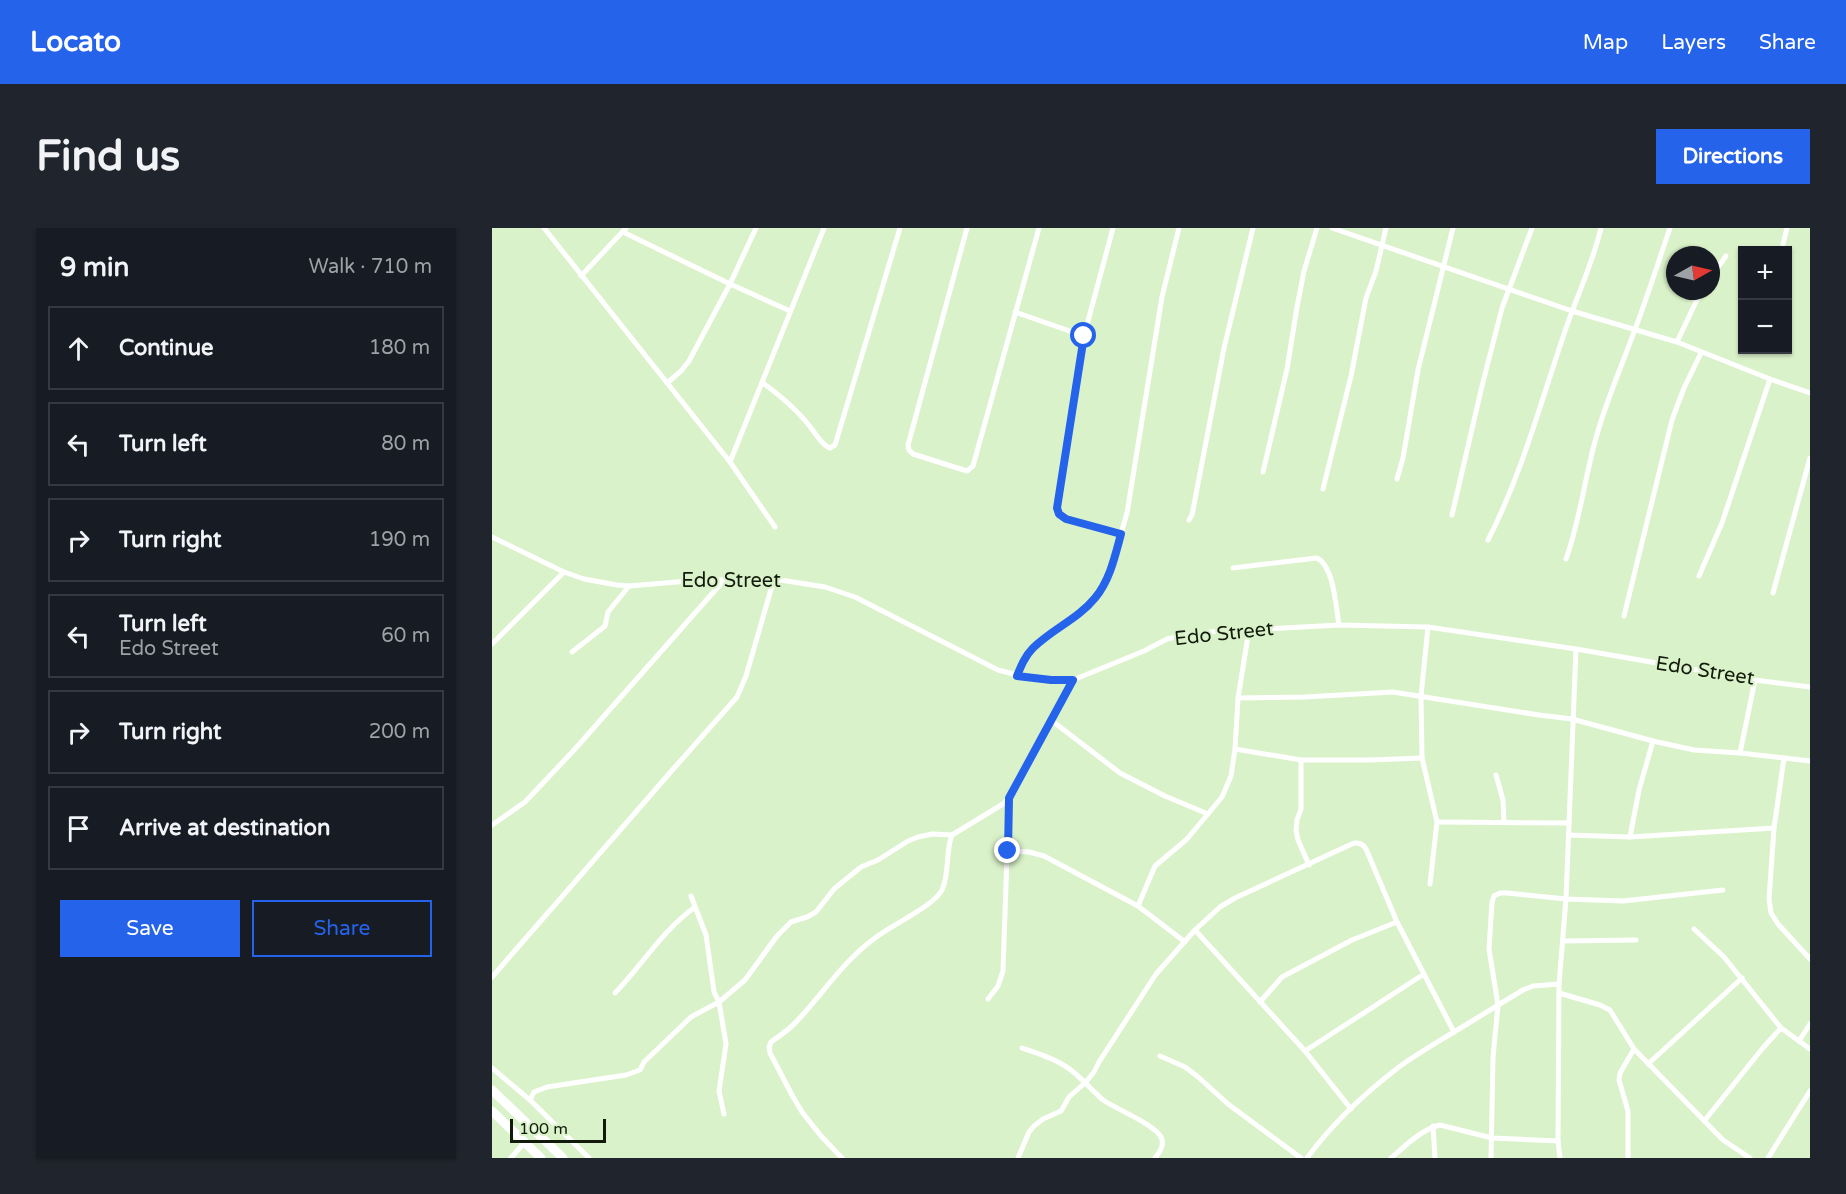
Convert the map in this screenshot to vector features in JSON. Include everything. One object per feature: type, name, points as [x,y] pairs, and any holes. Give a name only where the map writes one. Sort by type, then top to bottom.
[{"type":"highway","points":[[492,1090],[563,1158]]},
{"type":"highway","points":[[492,1111],[541,1158]]},
{"type":"street","points":[[544,228],[730,462],[775,527]]},
{"type":"street","points":[[667,383],[689,361],[730,284],[756,228]]},
{"type":"street","points":[[730,462],[824,228]]},
{"type":"street","points":[[763,383],[787,401],[809,424],[825,447],[830,448],[835,445],[900,228]]},
{"type":"street","points":[[967,228],[908,446],[913,454],[967,471],[971,469],[1039,228]]},
{"type":"street","points":[[1113,228],[1084,336],[1057,508],[1059,514],[1066,519],[1121,534]]},
{"type":"street","points":[[1017,676],[1026,657],[1034,647],[1080,614],[1096,597],[1108,578],[1127,513],[1162,297],[1179,228]]},
{"type":"street","points":[[1189,520],[1192,515],[1224,348],[1253,228]]},
{"type":"street","points":[[1263,472],[1287,369],[1296,307],[1317,228]]},
{"type":"street","points":[[1332,228],[1572,311],[1677,342],[1810,393]]},
{"type":"street","points":[[1323,489],[1352,376],[1366,298],[1376,271],[1386,228]]},
{"type":"street","points":[[1397,479],[1403,458],[1418,370],[1453,228]]},
{"type":"street","points":[[1452,515],[1502,308],[1532,228]]},
{"type":"street","points":[[1488,540],[1514,486],[1572,311],[1590,268],[1601,228]]},
{"type":"street","points":[[1566,559],[1577,526],[1581,497],[1597,432],[1670,228]]},
{"type":"street","points":[[1783,244],[1787,228]]},
{"type":"street","points":[[581,276],[625,230],[730,284],[790,311]]},
{"type":"street","points":[[1720,264],[1726,256]]},
{"type":"street","points":[[1677,342],[1697,300]]},
{"type":"street","points":[[1015,312],[1084,336]]},
{"type":"street","points":[[1624,616],[1672,420],[1701,352]]},
{"type":"street","points":[[1699,576],[1722,523],[1770,379]]},
{"type":"street","points":[[1773,593],[1810,458]]},
{"type":"street","name":"Edo Street","points":[[492,537],[564,572],[584,579],[629,586],[672,581],[774,579],[825,587],[855,597],[998,670],[1017,676],[1051,680],[1073,680],[1173,638],[1248,630],[1339,625],[1428,627],[1810,687]]},
{"type":"street","points":[[1233,568],[1317,558],[1323,561],[1327,566],[1339,625]]},
{"type":"street","points":[[492,644],[564,572]]},
{"type":"street","points":[[492,825],[525,802],[575,749],[725,579]]},
{"type":"street","points":[[492,977],[737,698],[746,676],[774,579]]},
{"type":"street","points":[[572,652],[605,626],[608,612],[629,586]]},
{"type":"street","points":[[1428,627],[1421,696],[1422,758],[1437,822],[1430,884]]},
{"type":"street","points":[[1137,906],[1155,866],[1187,838],[1208,814],[1222,797],[1231,776],[1238,698],[1248,630]]},
{"type":"street","points":[[1560,1158],[1558,1141],[1559,984],[1566,899],[1576,649]]},
{"type":"street","points":[[530,1101],[534,1092],[547,1087],[626,1075],[640,1070],[644,1062],[691,1017],[719,1002],[745,980],[777,936],[791,922],[816,912],[834,889],[861,867],[918,837],[939,833],[952,835],[1003,804],[1009,798],[1073,680]]},
{"type":"street","points":[[1740,753],[1755,680]]},
{"type":"street","points":[[1238,698],[1393,692],[1572,719],[1694,750],[1810,761]]},
{"type":"street","points":[[1051,720],[1120,772],[1165,796],[1208,814]]},
{"type":"street","points":[[1630,837],[1639,790],[1653,741]]},
{"type":"street","points":[[1235,749],[1301,760],[1422,758]]},
{"type":"street","points":[[1784,758],[1774,828],[1769,899],[1771,912],[1778,924],[1810,959]]},
{"type":"street","points":[[1301,760],[1301,809],[1296,830],[1309,865]]},
{"type":"street","points":[[1496,775],[1503,800],[1504,822]]},
{"type":"street","points":[[988,999],[998,986],[1003,971],[1009,798]]},
{"type":"street","points":[[1437,822],[1569,823]]},
{"type":"street","points":[[1568,835],[1630,837],[1774,828]]},
{"type":"street","points":[[842,1158],[821,1136],[797,1103],[769,1047],[771,1042],[796,1022],[835,974],[854,956],[875,937],[925,906],[940,892],[944,883],[952,835]]},
{"type":"street","points":[[1018,1158],[1029,1132],[1043,1119],[1061,1111],[1069,1097],[1086,1082],[1156,974],[1195,930],[1220,907],[1235,898],[1354,843],[1364,845],[1398,922],[1454,1032]]},
{"type":"street","points":[[1008,851],[1037,854],[1137,906],[1185,942]]},
{"type":"street","points":[[1491,1158],[1493,1057],[1498,1005],[1489,949],[1494,896],[1507,893],[1623,902],[1723,890]]},
{"type":"street","points":[[691,896],[706,936],[714,992],[719,1002],[726,1044],[719,1091],[724,1114]]},
{"type":"street","points":[[615,993],[665,934],[680,918],[695,907]]},
{"type":"street","points":[[1260,1002],[1282,977],[1352,940],[1398,922]]},
{"type":"street","points":[[1694,929],[1724,957],[1781,1028],[1810,1049]]},
{"type":"street","points":[[1195,930],[1305,1051],[1351,1109]]},
{"type":"street","points":[[1563,940],[1636,940]]},
{"type":"street","points":[[1305,1051],[1424,974]]},
{"type":"street","points":[[1648,1064],[1742,978]]},
{"type":"street","points":[[1307,1158],[1324,1135],[1399,1067],[1498,1005],[1533,986],[1559,984]]},
{"type":"street","points":[[1559,993],[1610,1010],[1634,1049],[1648,1064],[1723,1140],[1750,1158]]},
{"type":"street","points":[[1799,1041],[1810,1024]]},
{"type":"street","points":[[1705,1120],[1761,1049],[1781,1028]]},
{"type":"street","points":[[1022,1048],[1061,1063],[1086,1082],[1103,1100],[1143,1122],[1159,1134],[1162,1146],[1155,1158]]},
{"type":"street","points":[[1628,1158],[1628,1111],[1619,1080],[1620,1073],[1634,1049]]},
{"type":"street","points":[[1160,1056],[1185,1067],[1228,1104],[1301,1158]]},
{"type":"street","points":[[492,1068],[589,1158]]},
{"type":"street","points":[[1768,1158],[1810,1091]]},
{"type":"street","points":[[1391,1158],[1433,1126],[1440,1125],[1492,1138],[1558,1141]]},
{"type":"street","points":[[1433,1126],[1435,1158]]},
{"type":"street","points":[[511,1158],[524,1143]]},
{"type":"route","points":[[1008,851],[1009,798],[1073,680],[1017,676],[1026,657],[1034,647],[1080,614],[1096,597],[1108,578],[1121,534],[1066,519],[1059,514],[1057,508],[1084,336]]}]
